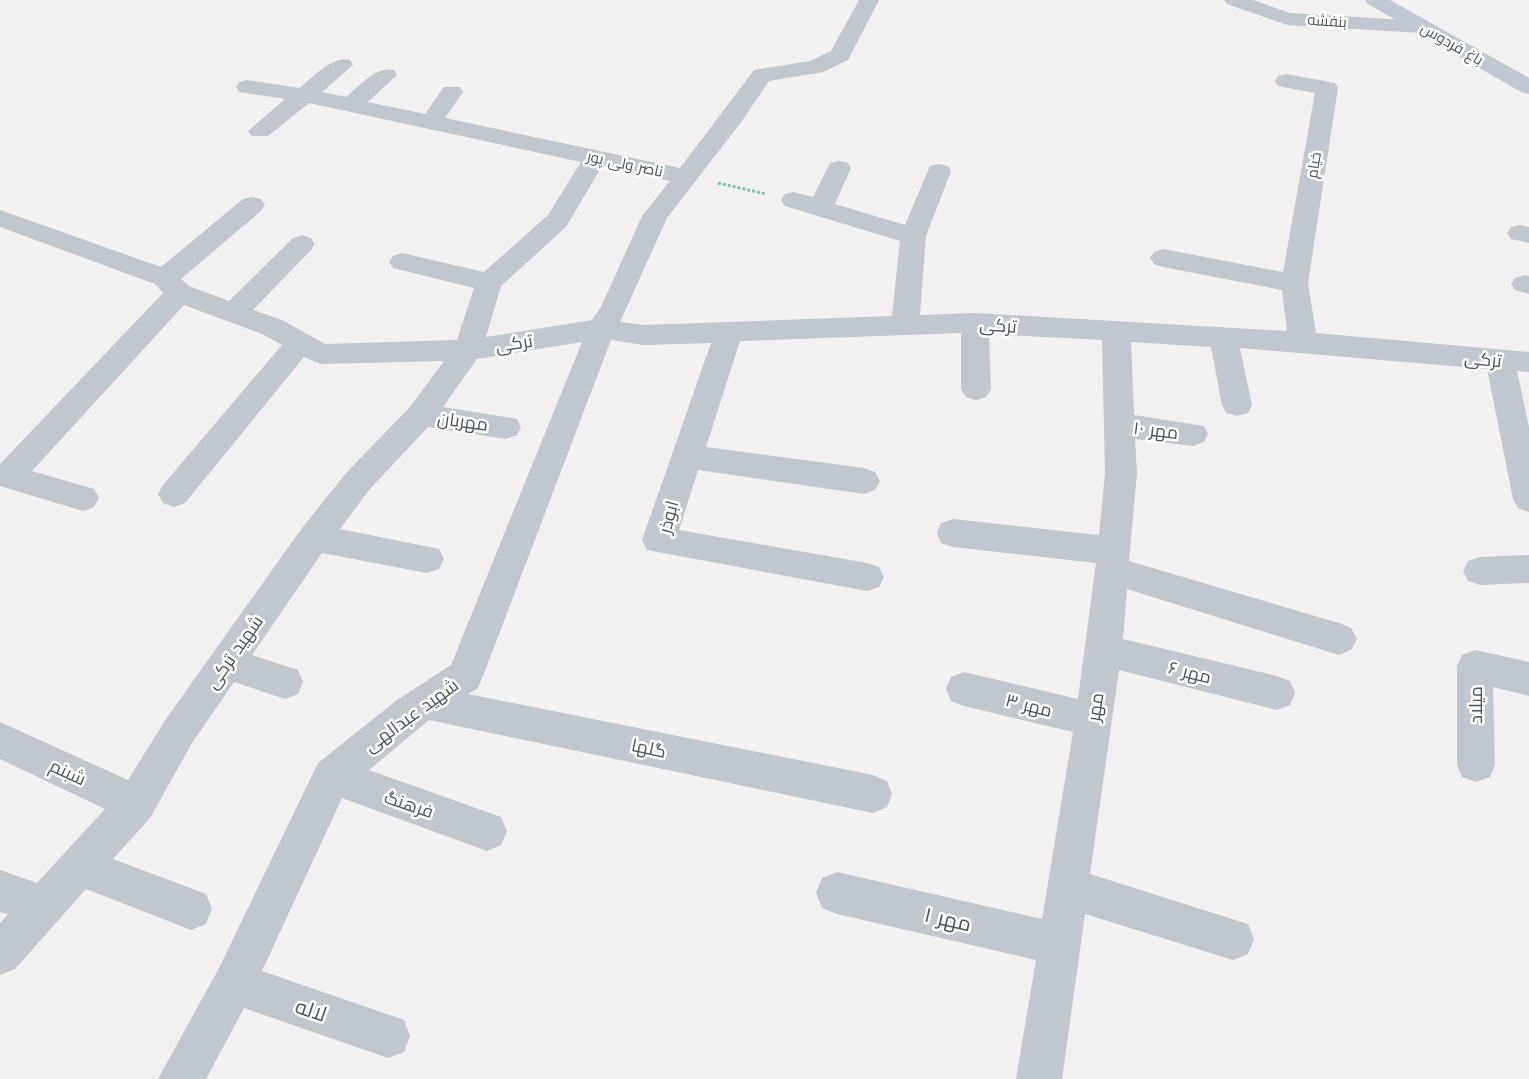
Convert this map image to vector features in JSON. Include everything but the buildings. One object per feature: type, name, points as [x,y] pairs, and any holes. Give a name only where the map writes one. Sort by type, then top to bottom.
[{"type":"street","name":"شهید عبدالهی","points":[[181,1079],[234,983],[332,776],[424,702],[465,676],[601,329],[614,310],[655,216],[762,75],[815,67],[840,55],[869,0]]},
{"type":"street","name":"بنفشه","points":[[1234,0],[1287,19],[1422,27]]},
{"type":"street","name":"باغ فردوس","points":[[1375,0],[1529,87]]},
{"type":"street","points":[[260,130],[307,96],[342,65]]},
{"type":"street","points":[[351,105],[386,75]]},
{"type":"street","name":"خیام","points":[[1286,81],[1327,88],[1295,283],[1303,342]]},
{"type":"street","name":"ناصر ولی پور","points":[[247,87],[351,105],[686,177]]},
{"type":"street","points":[[431,122],[453,92]]},
{"type":"street","points":[[402,262],[489,282],[557,221],[596,158]]},
{"type":"street","points":[[820,208],[839,168]]},
{"type":"street","points":[[905,324],[913,236],[939,171]]},
{"type":"street","points":[[794,200],[913,236]]},
{"type":"street","points":[[83,498],[8,476],[172,286],[252,205]]},
{"type":"street","name":"ترکی","points":[[0,218],[172,286],[232,314],[272,327],[299,344],[321,354],[468,350],[601,329],[644,334],[975,323],[1116,333],[1303,342],[1515,361]]},
{"type":"street","points":[[232,314],[302,244]]},
{"type":"street","points":[[1163,258],[1295,283]]},
{"type":"street","name":"شهید ترکی","points":[[0,954],[136,804],[179,731],[314,538],[358,481],[420,415],[468,350],[489,282]]},
{"type":"street","points":[[975,323],[975,388]]},
{"type":"street","name":"ابوذر","points":[[729,332],[659,540],[867,577]]},
{"type":"street","name":"مهر","points":[[1039,1079],[1104,651],[1121,474],[1116,333]]},
{"type":"street","points":[[1224,338],[1237,405]]},
{"type":"street","points":[[174,494],[299,344]]},
{"type":"street","points":[[1515,361],[1529,499]]},
{"type":"street","name":"مهربان","points":[[420,415],[506,427]]},
{"type":"street","name":"مهر ۱۰","points":[[1119,425],[1193,435]]},
{"type":"street","points":[[687,456],[864,481]]},
{"type":"street","points":[[953,533],[1113,561],[1339,639]]},
{"type":"street","points":[[314,538],[427,559]]},
{"type":"street","points":[[1480,571],[1529,569]]},
{"type":"street","name":"مهر ۶","points":[[1104,651],[1277,693]]},
{"type":"street","points":[[226,663],[285,682]]},
{"type":"street","name":"میلاد","points":[[1476,764],[1475,666],[1529,680]]},
{"type":"street","name":"مهر ۳","points":[[964,689],[1094,720]]},
{"type":"street","name":"گلها","points":[[424,702],[873,794]]},
{"type":"street","name":"شبنم","points":[[0,740],[136,804]]},
{"type":"street","name":"فرهنگ","points":[[332,776],[487,831]]},
{"type":"street","points":[[79,866],[191,909]]},
{"type":"street","points":[[1068,888],[1233,939]]},
{"type":"street","points":[[0,891],[44,906]]},
{"type":"street","name":"مهر ۱","points":[[837,893],[1059,944]]},
{"type":"street","name":"لاله","points":[[234,983],[388,1036]]},
{"type":"path","name":"ناصر ولی پور","points":[[686,177],[794,200]]}]
